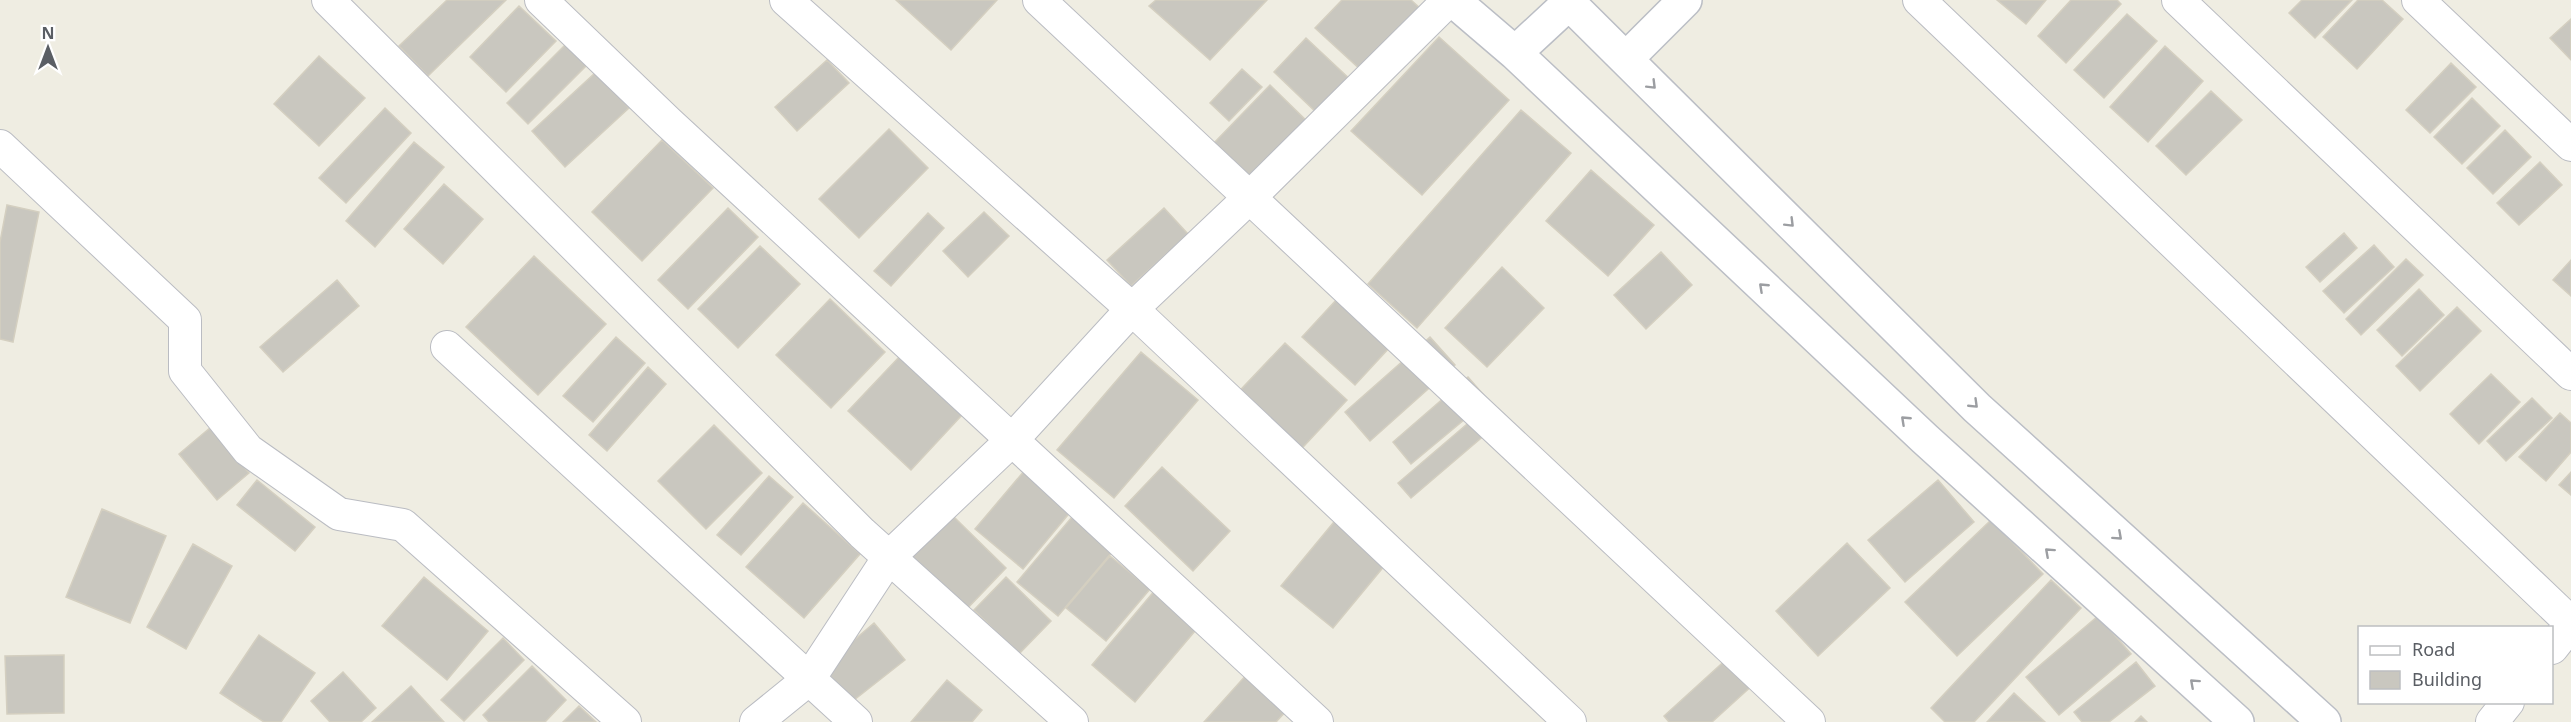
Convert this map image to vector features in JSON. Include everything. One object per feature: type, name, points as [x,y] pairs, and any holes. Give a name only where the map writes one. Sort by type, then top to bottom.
[{"type":"main road","points":[[1451,0],[1515,53],[1925,440],[2237,722]]},
{"type":"main road","points":[[1626,59],[1684,0]]},
{"type":"main road","points":[[1515,53],[1567,2],[1977,408],[2324,722]]},
{"type":"street","points":[[328,0],[889,557],[1072,722]]},
{"type":"street","points":[[541,0],[668,122],[1317,722]]},
{"type":"street","points":[[786,0],[1132,309],[1570,722]]},
{"type":"street","points":[[1039,0],[1809,722]]},
{"type":"street","points":[[756,722],[809,679],[889,557],[1012,440],[1132,309],[1451,0]]},
{"type":"street","points":[[1919,0],[2571,623],[2553,647]]},
{"type":"street","points":[[2178,0],[2571,374]]},
{"type":"street","points":[[2418,0],[2571,145]]},
{"type":"street","points":[[0,146],[184,320],[184,371],[248,450],[339,514],[403,525],[625,722]]},
{"type":"street","points":[[447,347],[856,722]]},
{"type":"street","points":[[2492,722],[2506,704]]},
{"type":"building","points":[[447,0],[506,0],[428,76],[399,46]]},
{"type":"building","points":[[896,0],[997,0],[951,50]]},
{"type":"building","points":[[1156,0],[1267,0],[1210,60],[1149,6]]},
{"type":"building","points":[[1342,0],[1411,0],[1422,10],[1363,72],[1315,28]]},
{"type":"building","points":[[1997,0],[2046,0],[2026,24]]},
{"type":"building","points":[[2071,0],[2117,0],[2121,4],[2066,63],[2038,36]]},
{"type":"building","points":[[2302,0],[2352,0],[2315,38],[2289,13]]},
{"type":"building","points":[[2358,0],[2382,0],[2403,19],[2357,69],[2323,37]]},
{"type":"building","points":[[519,6],[556,41],[506,92],[470,57]]},
{"type":"building","points":[[2127,14],[2157,41],[2104,98],[2074,70]]},
{"type":"building","points":[[2571,19],[2571,60],[2550,38]]},
{"type":"building","points":[[1439,37],[1509,100],[1422,195],[1351,131]]},
{"type":"building","points":[[1306,38],[1354,83],[1321,117],[1274,72]]},
{"type":"building","points":[[566,44],[587,65],[528,124],[507,103]]},
{"type":"building","points":[[2165,46],[2203,81],[2148,142],[2110,107]]},
{"type":"building","points":[[319,56],[365,98],[319,146],[274,104]]},
{"type":"building","points":[[827,60],[849,83],[797,131],[775,107]]},
{"type":"building","points":[[2451,63],[2476,87],[2430,133],[2406,110]]},
{"type":"building","points":[[1242,69],[1262,87],[1229,121],[1210,103]]},
{"type":"building","points":[[596,72],[629,108],[565,167],[532,131]]},
{"type":"building","points":[[1270,85],[1313,127],[1255,185],[1213,144]]},
{"type":"building","points":[[2211,91],[2242,120],[2186,175],[2156,146]]},
{"type":"building","points":[[2472,98],[2500,126],[2462,164],[2434,137]]},
{"type":"building","points":[[385,108],[411,133],[346,203],[319,178]]},
{"type":"building","points":[[1521,110],[1571,153],[1417,328],[1368,284]]},
{"type":"building","points":[[889,129],[928,168],[859,238],[819,199]]},
{"type":"building","points":[[2505,130],[2531,157],[2493,194],[2467,168]]},
{"type":"building","points":[[662,140],[713,188],[642,261],[592,212]]},
{"type":"building","points":[[414,142],[444,167],[375,247],[346,221]]},
{"type":"building","points":[[2540,162],[2562,185],[2519,225],[2497,203]]},
{"type":"building","points":[[1591,170],[1654,225],[1608,276],[1546,221]]},
{"type":"building","points":[[444,184],[483,219],[443,264],[404,229]]},
{"type":"building","points":[[7,205],[39,212],[13,342],[0,339],[0,242]]},
{"type":"building","points":[[728,208],[758,237],[688,309],[658,280]]},
{"type":"building","points":[[1164,208],[1188,234],[1131,286],[1107,260]]},
{"type":"building","points":[[984,212],[1009,236],[968,277],[943,251]]},
{"type":"building","points":[[928,213],[944,228],[891,286],[874,271]]},
{"type":"building","points":[[2344,233],[2357,248],[2320,282],[2306,267]]},
{"type":"building","points":[[2374,245],[2394,267],[2344,313],[2323,291]]},
{"type":"building","points":[[760,246],[800,284],[738,348],[698,309]]},
{"type":"building","points":[[1661,252],[1692,285],[1646,329],[1614,295]]},
{"type":"building","points":[[534,256],[606,324],[538,395],[466,327]]},
{"type":"building","points":[[2406,259],[2423,275],[2361,335],[2346,319]]},
{"type":"building","points":[[2571,260],[2571,296],[2553,280]]},
{"type":"building","points":[[1502,267],[1544,308],[1487,367],[1445,328]]},
{"type":"building","points":[[337,280],[359,306],[283,372],[260,347]]},
{"type":"building","points":[[2419,289],[2444,315],[2402,356],[2377,330]]},
{"type":"building","points":[[830,299],[885,352],[831,408],[776,355]]},
{"type":"building","points":[[1337,299],[1390,347],[1355,385],[1302,337]]},
{"type":"building","points":[[2457,307],[2481,331],[2420,391],[2396,366]]},
{"type":"building","points":[[616,337],[645,363],[593,422],[563,396]]},
{"type":"building","points":[[1430,337],[1455,365],[1370,441],[1345,412]]},
{"type":"building","points":[[1285,343],[1347,400],[1291,460],[1228,403]]},
{"type":"building","points":[[1141,352],[1198,400],[1114,498],[1057,450]]},
{"type":"building","points":[[900,356],[962,415],[911,470],[848,411]]},
{"type":"building","points":[[648,367],[666,384],[607,451],[589,435]]},
{"type":"building","points":[[2491,374],[2520,402],[2479,444],[2450,414]]},
{"type":"building","points":[[1468,377],[1488,400],[1411,464],[1393,442]]},
{"type":"building","points":[[2532,398],[2552,418],[2506,461],[2487,441]]},
{"type":"building","points":[[1487,407],[1500,422],[1411,498],[1398,483]]},
{"type":"building","points":[[2560,413],[2571,423],[2571,452],[2546,481],[2519,457]]},
{"type":"building","points":[[714,425],[762,473],[706,529],[658,481]]},
{"type":"building","points":[[211,427],[249,473],[217,500],[179,454]]},
{"type":"building","points":[[1162,467],[1230,531],[1193,571],[1125,506]]},
{"type":"building","points":[[1025,470],[1072,510],[1023,569],[975,529]]},
{"type":"building","points":[[2571,472],[2571,495],[2559,485]]},
{"type":"building","points":[[769,476],[793,497],[741,555],[717,535]]},
{"type":"building","points":[[257,480],[315,527],[295,551],[237,505]]},
{"type":"building","points":[[1938,480],[1974,522],[1905,582],[1868,540]]},
{"type":"building","points":[[803,503],[860,554],[804,618],[746,567]]},
{"type":"building","points":[[102,509],[166,536],[130,623],[66,597]]},
{"type":"building","points":[[954,517],[1006,568],[964,612],[906,559]]},
{"type":"building","points":[[1072,517],[1113,551],[1058,616],[1017,582]]},
{"type":"building","points":[[1338,517],[1390,559],[1333,628],[1281,586]]},
{"type":"building","points":[[1991,520],[2043,574],[1957,656],[1905,602]]},
{"type":"building","points":[[1847,543],[1890,588],[1818,656],[1776,611]]},
{"type":"building","points":[[193,544],[232,566],[186,649],[147,627]]},
{"type":"building","points":[[1110,556],[1150,589],[1106,641],[1066,608]]},
{"type":"building","points":[[424,577],[488,631],[447,680],[382,626]]},
{"type":"building","points":[[1006,577],[1051,621],[1019,654],[974,610]]},
{"type":"building","points":[[2051,580],[2081,608],[1974,722],[1945,722],[1931,708]]},
{"type":"building","points":[[1156,589],[1200,625],[1135,702],[1092,665]]},
{"type":"building","points":[[2098,616],[2131,654],[2059,715],[2026,677]]},
{"type":"building","points":[[874,623],[905,660],[849,704],[824,666]]},
{"type":"building","points":[[259,635],[315,673],[281,722],[264,722],[220,693]]},
{"type":"building","points":[[503,638],[524,660],[464,721],[441,700]]},
{"type":"building","points":[[64,655],[64,713],[7,714],[5,656]]},
{"type":"building","points":[[1730,656],[1755,683],[1712,722],[1669,722],[1664,716]]},
{"type":"building","points":[[2136,662],[2155,686],[2109,722],[2082,722],[2074,712]]},
{"type":"building","points":[[532,666],[566,700],[545,722],[489,722],[483,715]]},
{"type":"building","points":[[343,672],[376,708],[361,722],[330,722],[311,701]]},
{"type":"building","points":[[1248,673],[1288,709],[1276,722],[1204,722]]},
{"type":"building","points":[[947,680],[982,710],[972,722],[911,722]]},
{"type":"building","points":[[411,686],[444,722],[372,722]]},
{"type":"building","points":[[2014,693],[2045,722],[1987,722]]},
{"type":"building","points":[[579,706],[596,722],[563,722]]},
{"type":"building","points":[[2141,716],[2147,722],[2135,722]]}]
